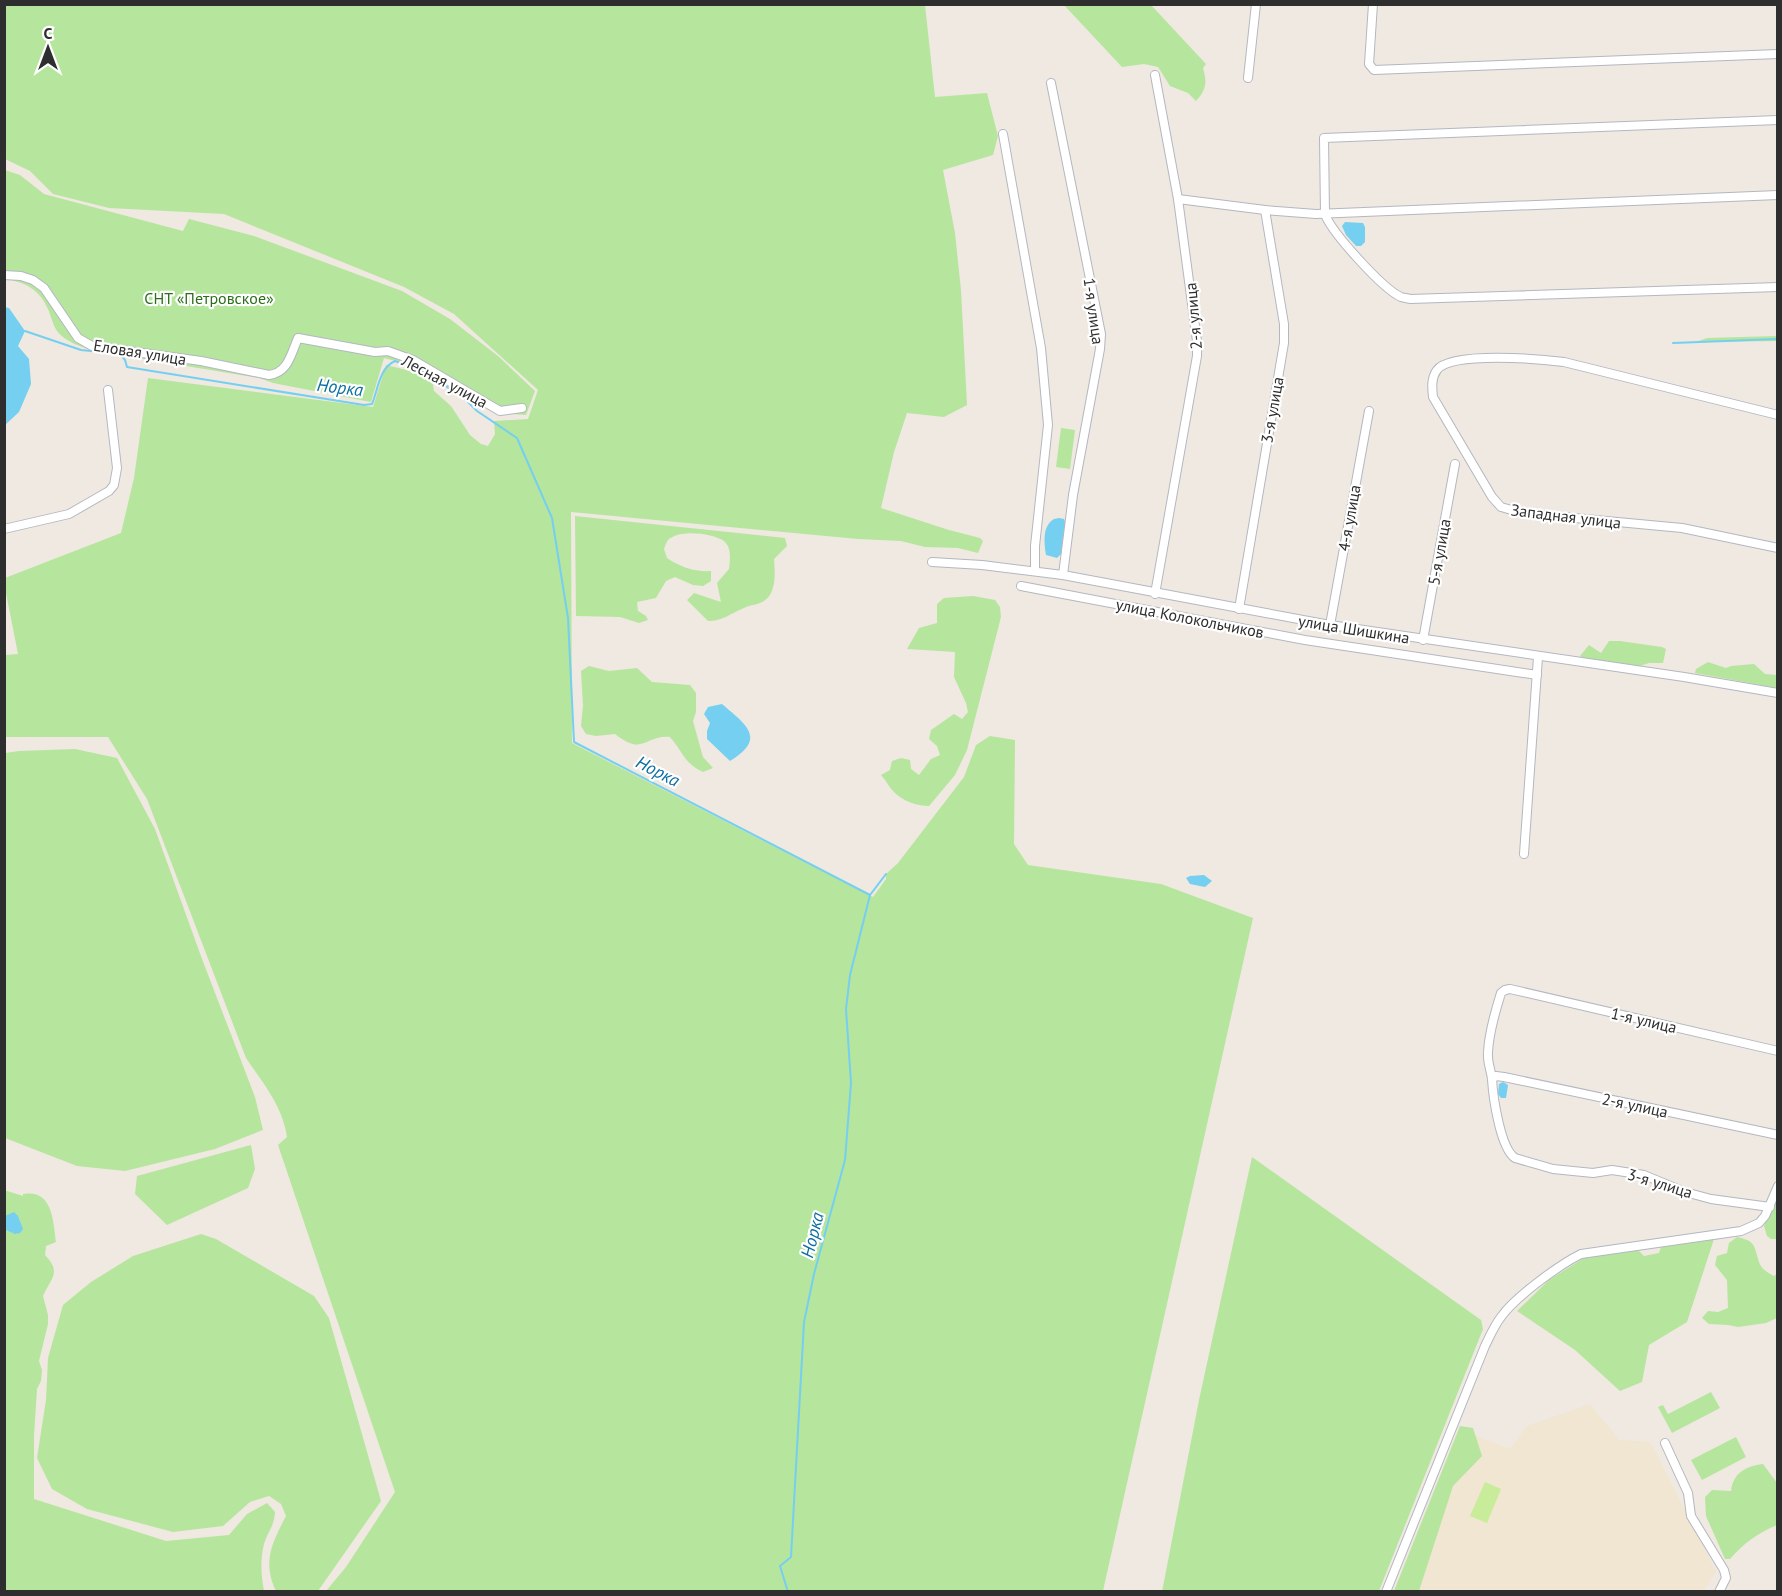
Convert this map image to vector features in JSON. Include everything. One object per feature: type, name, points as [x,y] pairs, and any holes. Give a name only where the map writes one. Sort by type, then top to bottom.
[{"type":"street","points":[[1248,78],[1256,4]]},
{"type":"street","points":[[1372,4],[1369,64],[1374,70],[1778,54]]},
{"type":"street","name":"2-я улица","points":[[1155,75],[1178,199],[1197,356],[1155,594]]},
{"type":"street","name":"1-я улица","points":[[1051,82],[1101,334],[1073,495],[1064,575]]},
{"type":"street","points":[[1778,120],[1324,138],[1325,214],[1334,231],[1399,297],[1410,299],[1778,287]]},
{"type":"street","points":[[1003,134],[1041,348],[1048,408],[1035,546],[1035,571]]},
{"type":"street","points":[[1178,199],[1265,210],[1325,214],[1778,195]]},
{"type":"street","name":"3-я улица","points":[[1239,609],[1284,343],[1284,324],[1265,210]]},
{"type":"street","name":"Еловая улица","points":[[4,274],[33,280],[44,288],[78,338],[92,346],[201,361],[269,375],[277,374],[284,369],[298,338]]},
{"type":"street","name":"Лесная улица","points":[[298,338],[375,352],[388,351],[413,360],[500,411],[522,408]]},
{"type":"street","name":"Западная улица","points":[[1778,415],[1564,362],[1542,359],[1453,361],[1437,370],[1432,388],[1433,397],[1492,498],[1501,507],[1522,513],[1682,528],[1778,548]]},
{"type":"street","points":[[4,529],[69,514],[109,491],[114,485],[117,468],[108,390]]},
{"type":"street","name":"4-я улица","points":[[1330,625],[1369,411]]},
{"type":"street","name":"5-я улица","points":[[1423,640],[1455,464]]},
{"type":"street","name":"улица Шишкина","points":[[932,562],[1064,575],[1155,594],[1330,625],[1778,693]]},
{"type":"street","name":"улица Колокольчиков","points":[[1021,586],[1305,640],[1537,675]]},
{"type":"street","points":[[1524,854],[1538,657]]},
{"type":"street","name":"1-я улица","points":[[1492,1079],[1487,1054],[1490,1031],[1501,993],[1510,989],[1778,1051]]},
{"type":"street","name":"2-я улица","points":[[1492,1079],[1496,1076],[1504,1077],[1778,1135]]},
{"type":"street","name":"3-я улица","points":[[1492,1079],[1491,1086],[1506,1148],[1515,1158],[1553,1168],[1593,1173],[1612,1170],[1644,1175],[1685,1192],[1711,1199],[1770,1207]]},
{"type":"street","points":[[1386,1592],[1485,1346],[1501,1316],[1530,1290],[1581,1254],[1741,1232],[1759,1223],[1770,1207],[1778,1186]]},
{"type":"street","points":[[1665,1443],[1688,1493],[1691,1516],[1724,1570],[1726,1578],[1719,1592]]},
{"type":"shaded area","points":[[1590,1404],[1619,1440],[1650,1442],[1716,1571],[1704,1591],[1399,1592],[1460,1430],[1510,1449],[1527,1426]]},
{"type":"green space","points":[[5,4],[925,5],[935,97],[987,93],[998,136],[993,155],[943,170],[955,233],[961,290],[967,405],[944,417],[907,413],[894,452],[881,508],[980,538],[983,541],[978,553],[958,548],[925,547],[901,541],[571,512],[572,743],[873,897],[886,879],[886,874],[898,863],[964,777],[976,745],[990,736],[1015,740],[1014,844],[1028,865],[1161,884],[1253,918],[1103,1591],[326,1591],[346,1567],[395,1492],[278,1145],[287,1137],[285,1126],[271,1096],[246,1058],[147,799],[108,737],[5,737],[5,655],[18,654],[5,578],[121,533],[134,478],[148,378],[373,407],[386,365],[432,379],[434,391],[451,406],[470,435],[481,444],[488,446],[495,434],[494,421],[528,419],[538,390],[454,314],[404,287],[224,214],[109,208],[53,194],[30,171],[5,159]]},
{"type":"green space","points":[[1064,5],[1151,5],[1206,64],[1203,68],[1205,81],[1202,93],[1196,101],[1188,93],[1170,86],[1158,67],[1144,64],[1122,67]]},
{"type":"green space","name":"СНТ «Петровское»","points":[[5,170],[20,175],[44,194],[183,231],[189,219],[254,236],[402,291],[450,319],[498,356],[535,391],[526,415],[498,413],[415,366],[384,358],[371,402],[273,383],[259,378],[94,351],[74,344],[57,331],[48,309],[36,292],[19,282],[5,279]]},
{"type":"green space","points":[[1777,336],[1777,341],[1696,342],[1707,338]]},
{"type":"green space","points":[[1061,428],[1075,430],[1070,469],[1056,467]]},
{"type":"green space","points":[[575,516],[785,538],[787,546],[774,559],[773,589],[767,599],[723,618],[708,621],[687,600],[694,593],[721,602],[717,583],[729,569],[730,558],[727,544],[719,538],[696,533],[673,537],[668,540],[664,549],[667,558],[677,564],[693,570],[711,571],[711,581],[703,586],[693,585],[675,577],[666,581],[656,598],[637,602],[638,611],[648,620],[639,623],[620,617],[576,616]]},
{"type":"green space","points":[[973,596],[995,600],[1000,607],[1001,617],[967,750],[955,775],[929,806],[915,804],[897,795],[881,775],[890,770],[892,761],[901,758],[910,760],[911,769],[919,775],[931,759],[940,755],[937,746],[929,739],[931,730],[954,714],[962,719],[968,712],[954,677],[955,652],[907,649],[919,628],[937,623],[937,604],[944,598]]},
{"type":"green space","points":[[1609,641],[1662,647],[1666,649],[1663,663],[1649,663],[1640,666],[1584,659],[1580,656],[1589,645],[1601,653]]},
{"type":"green space","points":[[1708,662],[1726,668],[1754,664],[1765,674],[1777,675],[1777,688],[1695,673],[1696,669]]},
{"type":"green space","points":[[589,666],[609,671],[637,668],[652,682],[690,685],[696,693],[696,712],[693,721],[703,757],[713,768],[703,772],[697,769],[670,737],[661,737],[638,745],[625,741],[615,734],[596,736],[586,734],[581,726],[583,706],[581,671]]},
{"type":"green space","points":[[75,749],[117,758],[155,829],[255,1097],[263,1130],[215,1149],[125,1171],[77,1166],[5,1138],[5,753]]},
{"type":"green space","points":[[251,1145],[255,1169],[248,1188],[167,1225],[135,1194],[137,1176]]},
{"type":"green space","points":[[1252,1157],[1481,1320],[1483,1329],[1379,1591],[1162,1592],[1199,1400]]},
{"type":"green space","points":[[4,1190],[23,1196],[23,1194],[33,1194],[46,1201],[52,1216],[56,1242],[46,1246],[45,1255],[54,1271],[43,1296],[48,1324],[39,1361],[42,1370],[41,1381],[37,1389],[34,1436],[34,1499],[166,1541],[229,1535],[247,1514],[267,1503],[275,1512],[262,1556],[264,1591],[5,1591]]},
{"type":"green space","points":[[1777,1197],[1777,1239],[1771,1239],[1767,1236],[1764,1226]]},
{"type":"green space","points":[[201,1234],[216,1239],[314,1296],[329,1318],[381,1501],[318,1591],[276,1591],[270,1571],[270,1553],[286,1516],[281,1504],[269,1496],[250,1502],[223,1526],[173,1532],[87,1509],[52,1489],[37,1458],[46,1400],[48,1358],[63,1305],[91,1282],[133,1256]]},
{"type":"green space","points":[[1737,1237],[1751,1242],[1763,1269],[1774,1276],[1777,1274],[1777,1318],[1766,1323],[1738,1327],[1709,1324],[1702,1318],[1708,1311],[1718,1312],[1728,1308],[1727,1280],[1715,1265],[1717,1256],[1727,1253],[1729,1243]]},
{"type":"green space","points":[[1714,1239],[1687,1322],[1649,1345],[1642,1382],[1620,1391],[1575,1350],[1517,1311],[1549,1280],[1587,1256],[1638,1250],[1644,1256],[1659,1253],[1661,1247]]},
{"type":"green space","points":[[1711,1392],[1720,1408],[1672,1433],[1658,1407],[1663,1405],[1668,1414]]},
{"type":"green space","points":[[1460,1426],[1473,1428],[1482,1456],[1453,1486],[1419,1591],[1394,1591]]},
{"type":"green space","points":[[1736,1437],[1746,1457],[1702,1480],[1691,1460]]},
{"type":"green space","points":[[1763,1464],[1777,1483],[1777,1525],[1752,1539],[1730,1559],[1725,1559],[1706,1516],[1705,1497],[1712,1490],[1731,1491],[1734,1479],[1741,1472]]},
{"type":"green space","points":[[1485,1482],[1501,1489],[1487,1523],[1470,1516]]},
{"type":"water","points":[[1345,222],[1363,223],[1365,242],[1361,246],[1356,246],[1346,235],[1342,226]]},
{"type":"water","points":[[5,307],[9,308],[25,331],[18,346],[29,359],[31,384],[19,412],[5,425]]},
{"type":"water","points":[[1054,519],[1064,519],[1065,522],[1061,554],[1057,558],[1046,555],[1044,540],[1047,526]]},
{"type":"water","points":[[722,704],[745,725],[750,738],[742,753],[730,761],[707,739],[710,723],[704,714],[708,707]]},
{"type":"water","points":[[1204,875],[1212,881],[1205,887],[1190,884],[1186,878],[1190,876]]},
{"type":"water","points":[[1503,1082],[1508,1085],[1506,1098],[1501,1098],[1498,1094],[1499,1084]]},
{"type":"water","points":[[14,1212],[23,1229],[20,1233],[15,1234],[6,1230],[5,1226],[5,1216]]},
{"type":"waterway","name":"Норка","points":[[25,331],[81,350],[120,354],[127,367],[364,405],[372,404],[382,374],[395,361],[426,373],[465,399],[477,411],[517,438],[552,518],[568,618],[574,742],[870,895],[850,975],[846,1009],[851,1083],[845,1160],[814,1274],[804,1322],[791,1557],[780,1566],[788,1592]]},
{"type":"waterway","points":[[1673,343],[1778,339]]},
{"type":"waterway","points":[[870,895],[886,874]]}]
